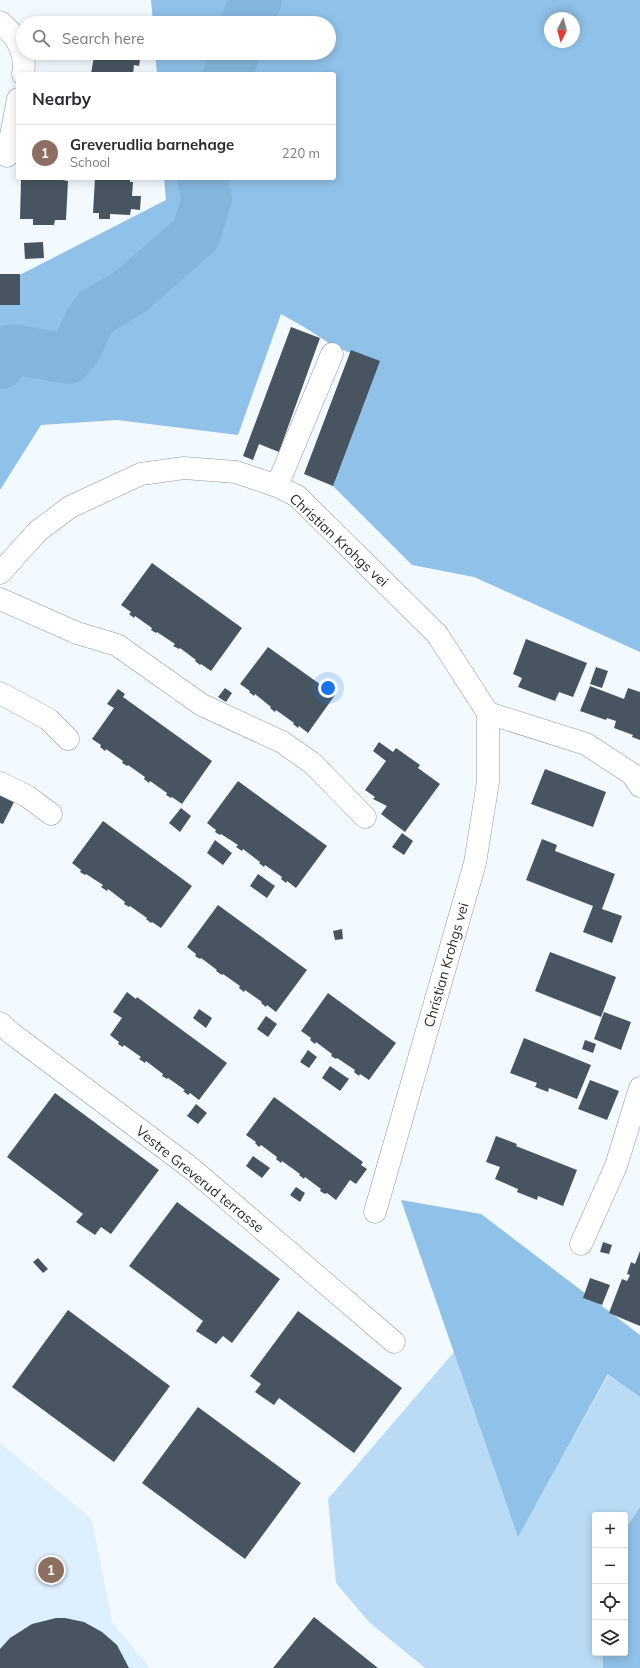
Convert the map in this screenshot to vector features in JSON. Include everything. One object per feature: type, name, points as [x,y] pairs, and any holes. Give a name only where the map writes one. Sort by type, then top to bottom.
[{"type":"street","points":[[0,22],[16,40]]},
{"type":"street","points":[[23,60],[23,72]]},
{"type":"street","points":[[7,156],[16,109]]},
{"type":"street","points":[[277,486],[332,354]]},
{"type":"street","name":"Christian Krohgs vei","points":[[0,574],[38,531],[70,507],[141,474],[184,468],[236,472],[277,486],[297,496],[437,634],[488,713],[488,782],[475,863],[375,1212]]},
{"type":"street","points":[[0,599],[77,633],[117,645],[202,705],[282,742],[312,763],[365,817]]},
{"type":"street","points":[[0,693],[48,719],[68,739]]},
{"type":"street","points":[[488,713],[586,744],[632,774],[640,786]]},
{"type":"street","points":[[0,783],[28,796],[51,814]]},
{"type":"street","name":"Vestre Greverud terrasse","points":[[0,1023],[17,1038],[191,1168],[394,1342]]},
{"type":"street","points":[[581,1244],[616,1166],[640,1088]]},
{"type":"shaded area","points":[[151,0],[640,0],[640,652],[474,577],[412,565],[321,474],[360,357],[332,345],[281,314],[238,435],[117,420],[41,425],[0,490],[0,285],[166,200],[164,180],[336,180],[336,72],[157,72],[156,60],[336,60],[336,16],[152,16]]},
{"type":"shaded area","points":[[401,1200],[481,1214],[640,1335],[640,1397],[608,1374],[518,1537]]},
{"type":"shaded area","points":[[454,1352],[518,1536],[609,1374],[640,1397],[640,1507],[628,1525],[628,1512],[592,1512],[592,1656],[603,1656],[603,1668],[425,1668],[369,1622],[336,1583],[328,1499]]},
{"type":"shaded area","points":[[0,1443],[92,1519],[112,1622],[150,1668],[0,1668]]},
{"type":"shaded area","points":[[640,1507],[640,1668],[603,1668],[603,1656],[628,1656],[628,1525]]},
{"type":"building","points":[[93,60],[140,60],[139,66],[134,65],[133,72],[91,72]]},
{"type":"building","points":[[21,180],[68,181],[66,220],[55,220],[54,225],[33,225],[33,219],[20,219]]},
{"type":"building","points":[[95,180],[130,180],[130,182],[133,182],[132,196],[141,196],[140,210],[131,209],[130,215],[110,214],[110,219],[99,219],[99,213],[93,213]]},
{"type":"building","points":[[43,242],[44,258],[25,259],[24,243]]},
{"type":"building","points":[[0,274],[20,274],[20,305],[0,305]]},
{"type":"building","points":[[291,327],[320,338],[279,452],[259,444],[253,460],[243,456]]},
{"type":"building","points":[[351,350],[380,361],[333,486],[304,474]]},
{"type":"building","points":[[152,563],[242,628],[211,671],[201,664],[200,665],[195,661],[196,660],[180,648],[179,649],[173,646],[175,644],[157,632],[156,633],[151,630],[152,628],[135,616],[134,618],[129,614],[131,612],[121,605]]},
{"type":"building","points":[[526,639],[587,663],[573,697],[559,692],[555,701],[518,687],[522,678],[513,674]]},
{"type":"building","points":[[268,647],[335,695],[308,733],[299,726],[298,728],[293,724],[294,723],[276,710],[275,712],[255,694],[254,696],[240,684]]},
{"type":"building","points":[[596,667],[608,671],[602,688],[590,684]]},
{"type":"building","points":[[590,686],[624,699],[628,688],[640,692],[640,740],[632,737],[633,735],[614,728],[616,721],[607,718],[606,720],[580,711]]},
{"type":"building","points":[[225,688],[232,693],[226,702],[218,697]]},
{"type":"building","points":[[118,689],[125,694],[123,697],[212,761],[182,804],[166,795],[167,793],[150,781],[149,783],[144,779],[145,777],[128,765],[127,766],[122,763],[123,761],[106,749],[105,751],[100,747],[101,745],[92,739],[114,708],[107,704]]},
{"type":"building","points":[[379,742],[393,752],[396,748],[420,765],[418,768],[440,784],[405,832],[381,814],[387,806],[373,799],[375,797],[365,790],[386,761],[373,751]]},
{"type":"building","points":[[545,769],[606,792],[593,827],[531,804]]},
{"type":"building","points":[[238,781],[327,846],[296,888],[287,881],[286,883],[281,879],[282,877],[265,865],[264,867],[243,849],[242,851],[236,847],[238,845],[221,834],[220,835],[215,832],[216,830],[207,823]]},
{"type":"building","points":[[0,790],[16,798],[3,824],[0,823]]},
{"type":"building","points":[[181,808],[191,816],[180,832],[169,823]]},
{"type":"building","points":[[103,821],[192,886],[161,928],[152,922],[151,923],[146,919],[147,918],[130,906],[129,907],[124,904],[125,902],[108,889],[107,891],[101,887],[103,885],[86,874],[85,875],[80,872],[81,870],[72,863]]},
{"type":"building","points":[[402,833],[413,841],[404,855],[392,847]]},
{"type":"building","points":[[542,839],[557,845],[555,851],[615,874],[602,909],[622,916],[612,943],[583,932],[593,906],[526,880]]},
{"type":"building","points":[[215,840],[232,853],[223,865],[207,853]]},
{"type":"building","points":[[258,874],[275,886],[267,898],[250,886]]},
{"type":"building","points":[[218,905],[307,970],[276,1012],[267,1005],[266,1007],[261,1003],[262,1002],[245,990],[244,992],[239,988],[240,986],[216,971],[217,970],[201,958],[200,959],[195,956],[196,954],[187,947]]},
{"type":"building","points":[[342,929],[343,939],[335,940],[333,931]]},
{"type":"building","points":[[550,952],[616,977],[601,1017],[535,991]]},
{"type":"building","points":[[127,992],[136,999],[137,997],[227,1063],[199,1100],[190,1093],[188,1095],[183,1091],[185,1090],[168,1078],[167,1079],[162,1076],[163,1074],[146,1061],[145,1063],[139,1059],[141,1057],[124,1045],[123,1047],[118,1044],[119,1042],[110,1035],[122,1018],[113,1012]]},
{"type":"building","points":[[328,993],[396,1043],[369,1080],[360,1074],[359,1076],[354,1072],[355,1070],[337,1058],[336,1059],[331,1056],[332,1054],[316,1042],[315,1044],[310,1040],[311,1038],[301,1031]]},
{"type":"building","points":[[199,1009],[212,1018],[206,1028],[193,1018]]},
{"type":"building","points":[[604,1012],[631,1022],[621,1050],[594,1039]]},
{"type":"building","points":[[266,1016],[277,1024],[268,1037],[257,1029]]},
{"type":"building","points":[[524,1038],[591,1065],[577,1099],[549,1088],[548,1092],[535,1087],[537,1083],[510,1073]]},
{"type":"building","points":[[585,1040],[596,1044],[593,1053],[582,1049]]},
{"type":"building","points":[[308,1050],[317,1057],[309,1068],[300,1062]]},
{"type":"building","points":[[330,1066],[349,1079],[340,1091],[322,1078]]},
{"type":"building","points":[[590,1080],[619,1091],[607,1120],[578,1109]]},
{"type":"building","points":[[55,1093],[159,1170],[111,1234],[101,1227],[95,1235],[76,1222],[83,1214],[7,1157]]},
{"type":"building","points":[[274,1097],[363,1162],[361,1165],[367,1169],[356,1184],[350,1180],[336,1200],[327,1193],[325,1194],[320,1191],[321,1189],[305,1177],[304,1179],[299,1175],[300,1174],[282,1161],[281,1163],[276,1159],[277,1157],[261,1145],[259,1147],[255,1143],[256,1142],[246,1135]]},
{"type":"building","points":[[196,1104],[207,1113],[198,1124],[187,1116]]},
{"type":"building","points":[[496,1136],[517,1144],[516,1146],[577,1170],[563,1206],[538,1196],[537,1200],[517,1192],[518,1189],[495,1179],[500,1167],[486,1162]]},
{"type":"building","points":[[253,1156],[270,1168],[262,1178],[246,1166]]},
{"type":"building","points":[[296,1187],[305,1193],[300,1202],[290,1195]]},
{"type":"building","points":[[177,1202],[280,1279],[232,1343],[223,1336],[216,1344],[196,1331],[203,1321],[129,1266]]},
{"type":"building","points":[[603,1242],[612,1245],[609,1254],[600,1252]]},
{"type":"building","points":[[640,1251],[640,1326],[609,1313],[622,1279],[627,1281],[630,1275],[627,1274],[631,1262],[635,1264]]},
{"type":"building","points":[[38,1258],[48,1269],[43,1273],[33,1262]]},
{"type":"building","points":[[590,1278],[610,1285],[602,1305],[583,1298]]},
{"type":"building","points":[[68,1310],[170,1386],[114,1462],[12,1387]]},
{"type":"building","points":[[298,1311],[402,1388],[354,1453],[279,1398],[274,1405],[255,1392],[261,1384],[250,1376]]},
{"type":"building","points":[[198,1407],[301,1483],[245,1559],[142,1483]]},
{"type":"building","points":[[314,1617],[378,1668],[273,1668]]},
{"type":"building","points":[[56,1618],[65,1618],[84,1622],[102,1632],[117,1645],[129,1668],[0,1668],[0,1649],[10,1638],[32,1624]]},
{"type":"waterway","points":[[248,16],[252,5],[257,0]]},
{"type":"waterway","points":[[229,72],[233,60]]},
{"type":"waterway","points":[[0,364],[12,349],[68,359],[78,346],[89,322],[97,311],[130,292],[196,234],[207,198],[202,180]]},
{"type":"place","name":"Greverudlia barnehage","points":[[51,1570]]}]
